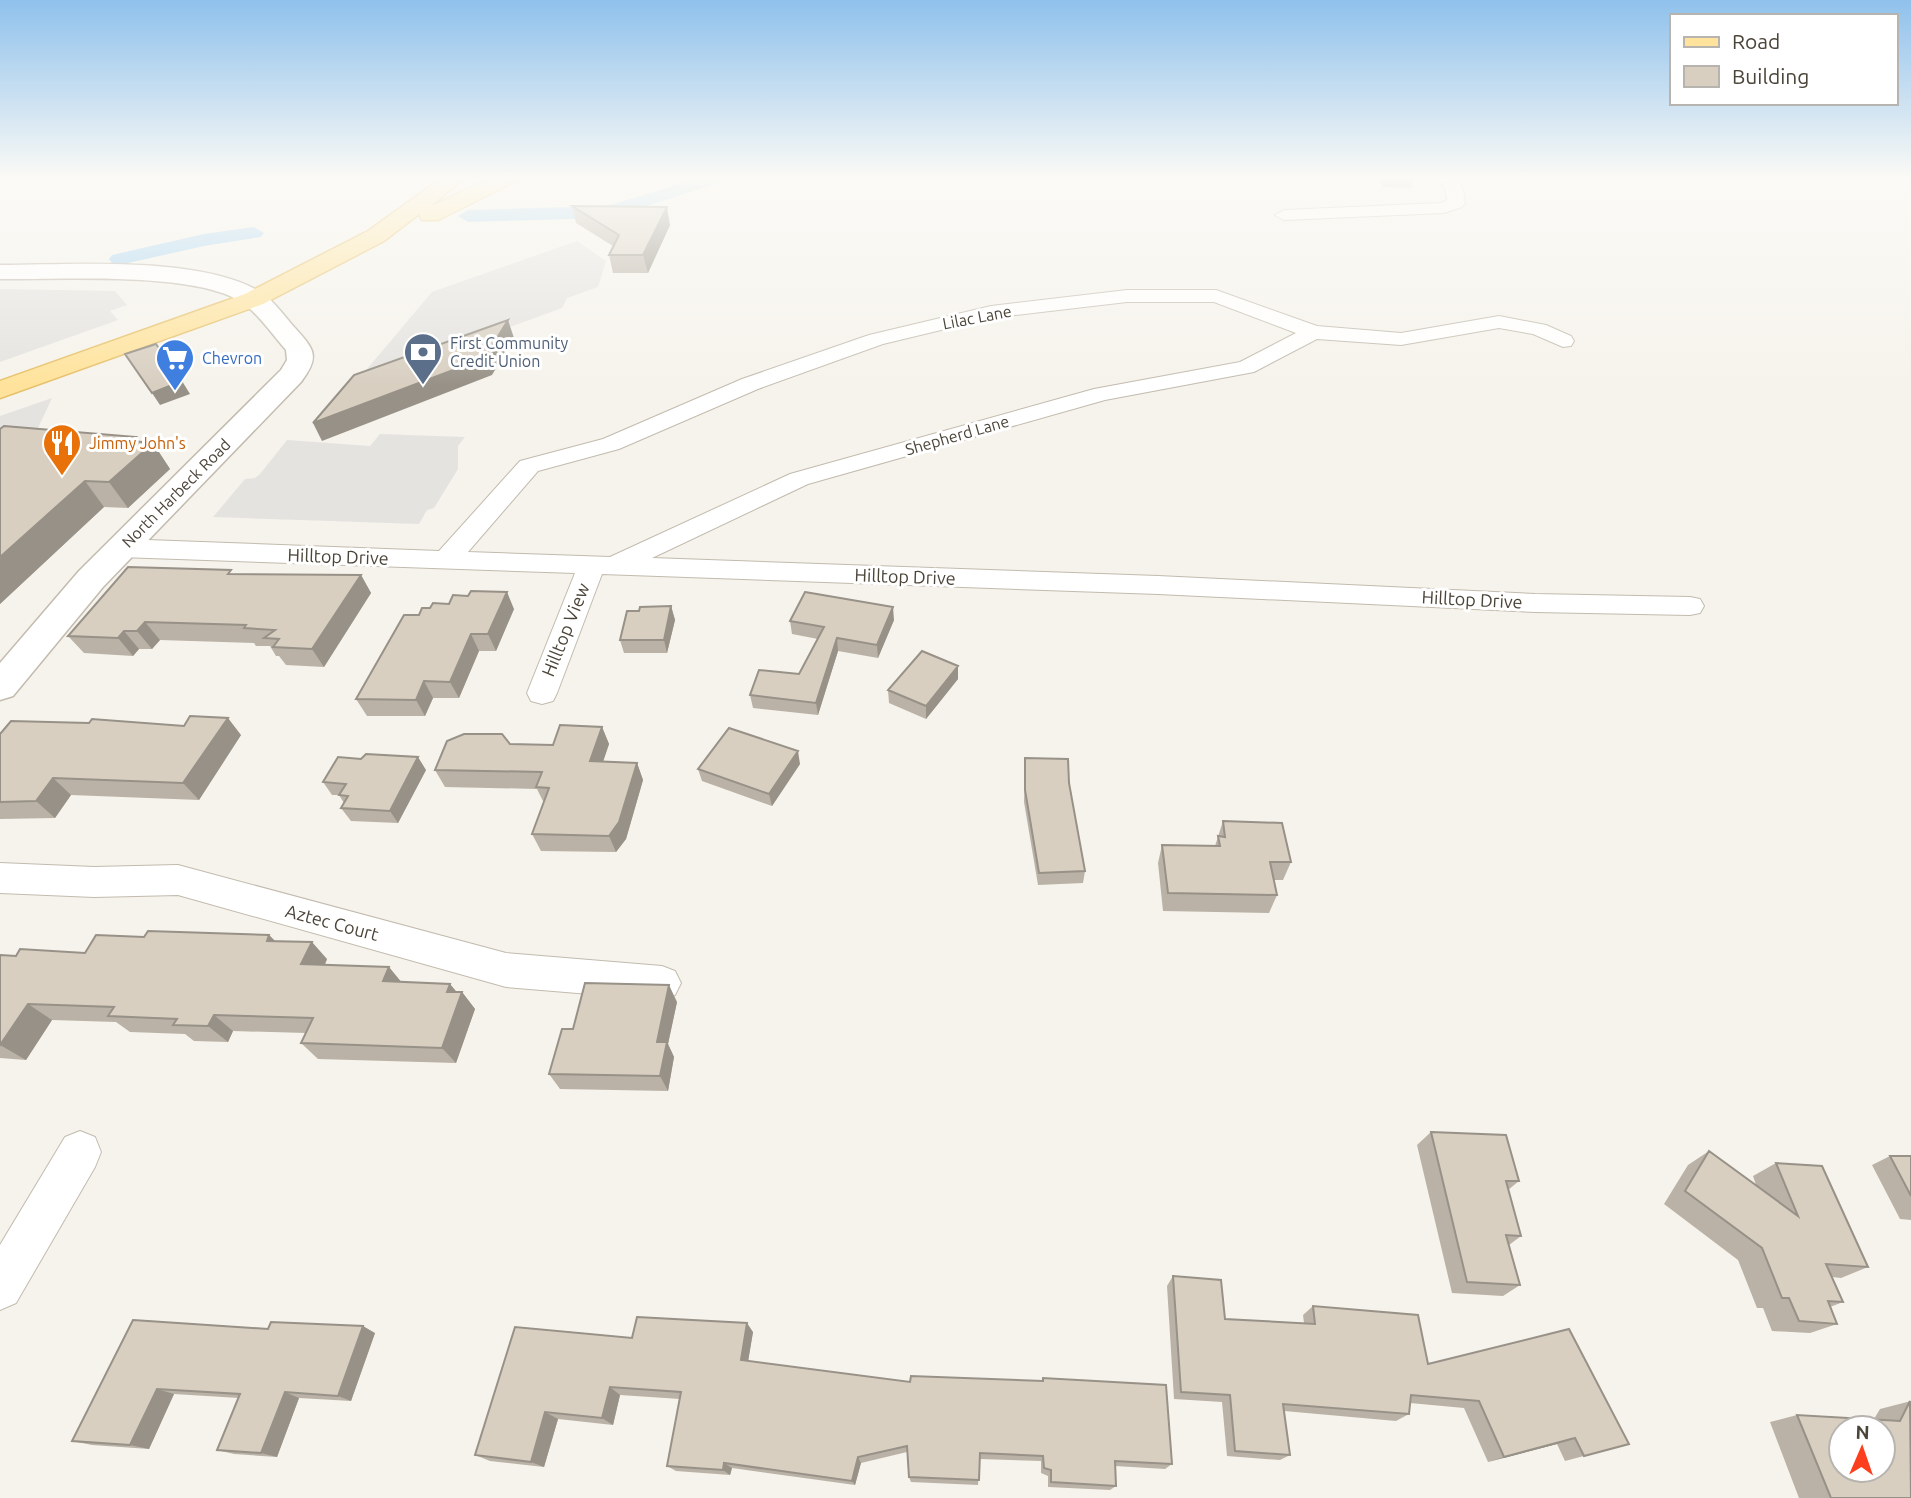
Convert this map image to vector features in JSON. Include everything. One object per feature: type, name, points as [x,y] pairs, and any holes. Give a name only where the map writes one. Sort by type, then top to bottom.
[{"type":"main road","points":[[0,390],[254,299],[355,247]]},
{"type":"street","points":[[0,272],[142,274],[202,278],[254,299]]},
{"type":"street","name":"Lilac Lane","points":[[445,561],[529,466],[611,444],[750,384],[876,339],[991,312],[1127,296],[1216,296],[1314,332],[1401,339],[1499,322],[1539,328],[1563,341]]},
{"type":"street","name":"North Harbeck Road","points":[[0,687],[91,579],[220,451],[301,363],[299,348],[254,299]]},
{"type":"street","name":"Shepherd Lane","points":[[600,567],[799,479],[1102,394],[1247,366],[1314,332]]},
{"type":"street","name":"Hilltop Drive","points":[[120,548],[1172,586],[1535,603],[1690,606]]},
{"type":"street","name":"Hilltop View","points":[[541,693],[600,567]]},
{"type":"street","name":"Aztec Court","points":[[0,878],[94,882],[178,880],[506,970],[662,983]]},
{"type":"street","points":[[0,1287],[80,1152]]},
{"type":"shaded area","points":[[560,247],[586,247],[606,261],[598,287],[567,298],[562,308],[426,358],[362,375],[432,292]]},
{"type":"shaded area","points":[[0,289],[115,291],[127,305],[110,311],[118,320],[0,362]]},
{"type":"shaded area","points":[[52,398],[33,439],[0,465],[0,416]]},
{"type":"shaded area","points":[[380,434],[465,437],[458,446],[458,469],[434,508],[427,510],[419,524],[213,517],[245,479],[255,478],[260,474],[287,440],[370,446]]},
{"type":"building","points":[[613,247],[647,247],[643,255],[609,255]]},
{"type":"building","points":[[508,320],[485,358],[313,423],[354,375]]},
{"type":"building","points":[[156,344],[182,381],[152,393],[125,354]]},
{"type":"building","points":[[4,426],[136,437],[132,441],[153,443],[109,482],[85,481],[0,557],[0,429]]},
{"type":"building","points":[[128,567],[231,570],[228,574],[361,575],[312,649],[273,647],[279,639],[264,638],[275,630],[244,628],[246,625],[145,622],[137,631],[124,631],[118,638],[68,636]]},
{"type":"building","points":[[471,591],[507,592],[488,634],[471,634],[450,682],[424,681],[416,700],[356,699],[404,615],[419,615],[422,608],[430,608],[433,603],[449,604],[453,595],[468,596]]},
{"type":"building","points":[[805,592],[893,607],[877,645],[837,638],[816,703],[750,695],[759,670],[799,674],[824,627],[790,621]]},
{"type":"building","points":[[671,606],[664,640],[620,640],[627,611],[639,611],[640,607]]},
{"type":"building","points":[[922,651],[958,666],[926,706],[888,690]]},
{"type":"building","points":[[190,716],[228,718],[183,783],[53,778],[36,801],[0,802],[0,733],[11,721],[89,723],[92,719],[184,726]]},
{"type":"building","points":[[560,725],[602,727],[590,761],[637,763],[619,822],[609,836],[532,834],[549,788],[536,787],[542,772],[435,770],[447,741],[464,734],[502,734],[510,744],[553,745]]},
{"type":"building","points":[[729,728],[798,751],[769,794],[698,769]]},
{"type":"building","points":[[366,754],[418,757],[390,811],[341,808],[348,796],[339,795],[346,784],[323,782],[338,757],[361,759]]},
{"type":"building","points":[[1025,758],[1068,759],[1069,783],[1085,871],[1039,873],[1025,790]]},
{"type":"building","points":[[1223,821],[1282,823],[1291,862],[1270,862],[1277,895],[1168,893],[1162,845],[1220,846],[1218,836],[1225,837]]},
{"type":"building","points":[[148,931],[269,935],[267,941],[312,942],[301,964],[389,967],[383,981],[450,984],[447,992],[462,992],[442,1048],[301,1043],[313,1018],[214,1015],[208,1026],[173,1025],[177,1019],[108,1016],[114,1007],[28,1004],[0,1045],[0,955],[16,956],[20,949],[85,953],[96,935],[144,937]]},
{"type":"building","points":[[585,983],[669,985],[657,1042],[667,1042],[660,1076],[549,1074],[562,1029],[573,1029]]},
{"type":"building","points":[[1431,1132],[1506,1135],[1519,1181],[1506,1181],[1521,1236],[1506,1235],[1520,1285],[1467,1282]]},
{"type":"building","points":[[1709,1151],[1798,1216],[1776,1163],[1822,1166],[1868,1267],[1826,1264],[1843,1302],[1828,1301],[1837,1324],[1799,1321],[1789,1298],[1782,1298],[1762,1248],[1685,1191]]},
{"type":"building","points":[[1890,1156],[1911,1156],[1911,1196]]},
{"type":"building","points":[[1173,1276],[1221,1280],[1225,1319],[1315,1324],[1313,1306],[1418,1315],[1428,1364],[1569,1329],[1629,1444],[1584,1456],[1575,1438],[1504,1457],[1479,1401],[1411,1395],[1409,1414],[1283,1404],[1290,1455],[1235,1451],[1230,1395],[1181,1392]]},
{"type":"building","points":[[637,1317],[747,1323],[741,1360],[910,1382],[911,1376],[1043,1381],[1043,1378],[1166,1385],[1172,1464],[1115,1461],[1116,1486],[1051,1482],[1051,1470],[1044,1468],[1043,1456],[980,1453],[979,1480],[909,1477],[907,1446],[858,1457],[852,1481],[724,1463],[723,1470],[667,1466],[681,1392],[610,1387],[602,1418],[545,1412],[531,1462],[475,1455],[515,1327],[632,1338]]},
{"type":"building","points":[[133,1320],[268,1329],[271,1322],[363,1326],[338,1396],[285,1392],[261,1453],[217,1450],[240,1394],[157,1389],[130,1445],[72,1441]]},
{"type":"building","points":[[1910,1401],[1911,1498],[1831,1498],[1797,1415],[1827,1417],[1827,1484],[1897,1484],[1897,1421],[1900,1421]]},
{"type":"waterway","points":[[119,259],[173,247]]},
{"type":"place","name":"First Community Credit Union","points":[[423,386]]},
{"type":"place","name":"Chevron","points":[[175,392]]},
{"type":"place","name":"Jimmy John's","points":[[62,477]]}]
